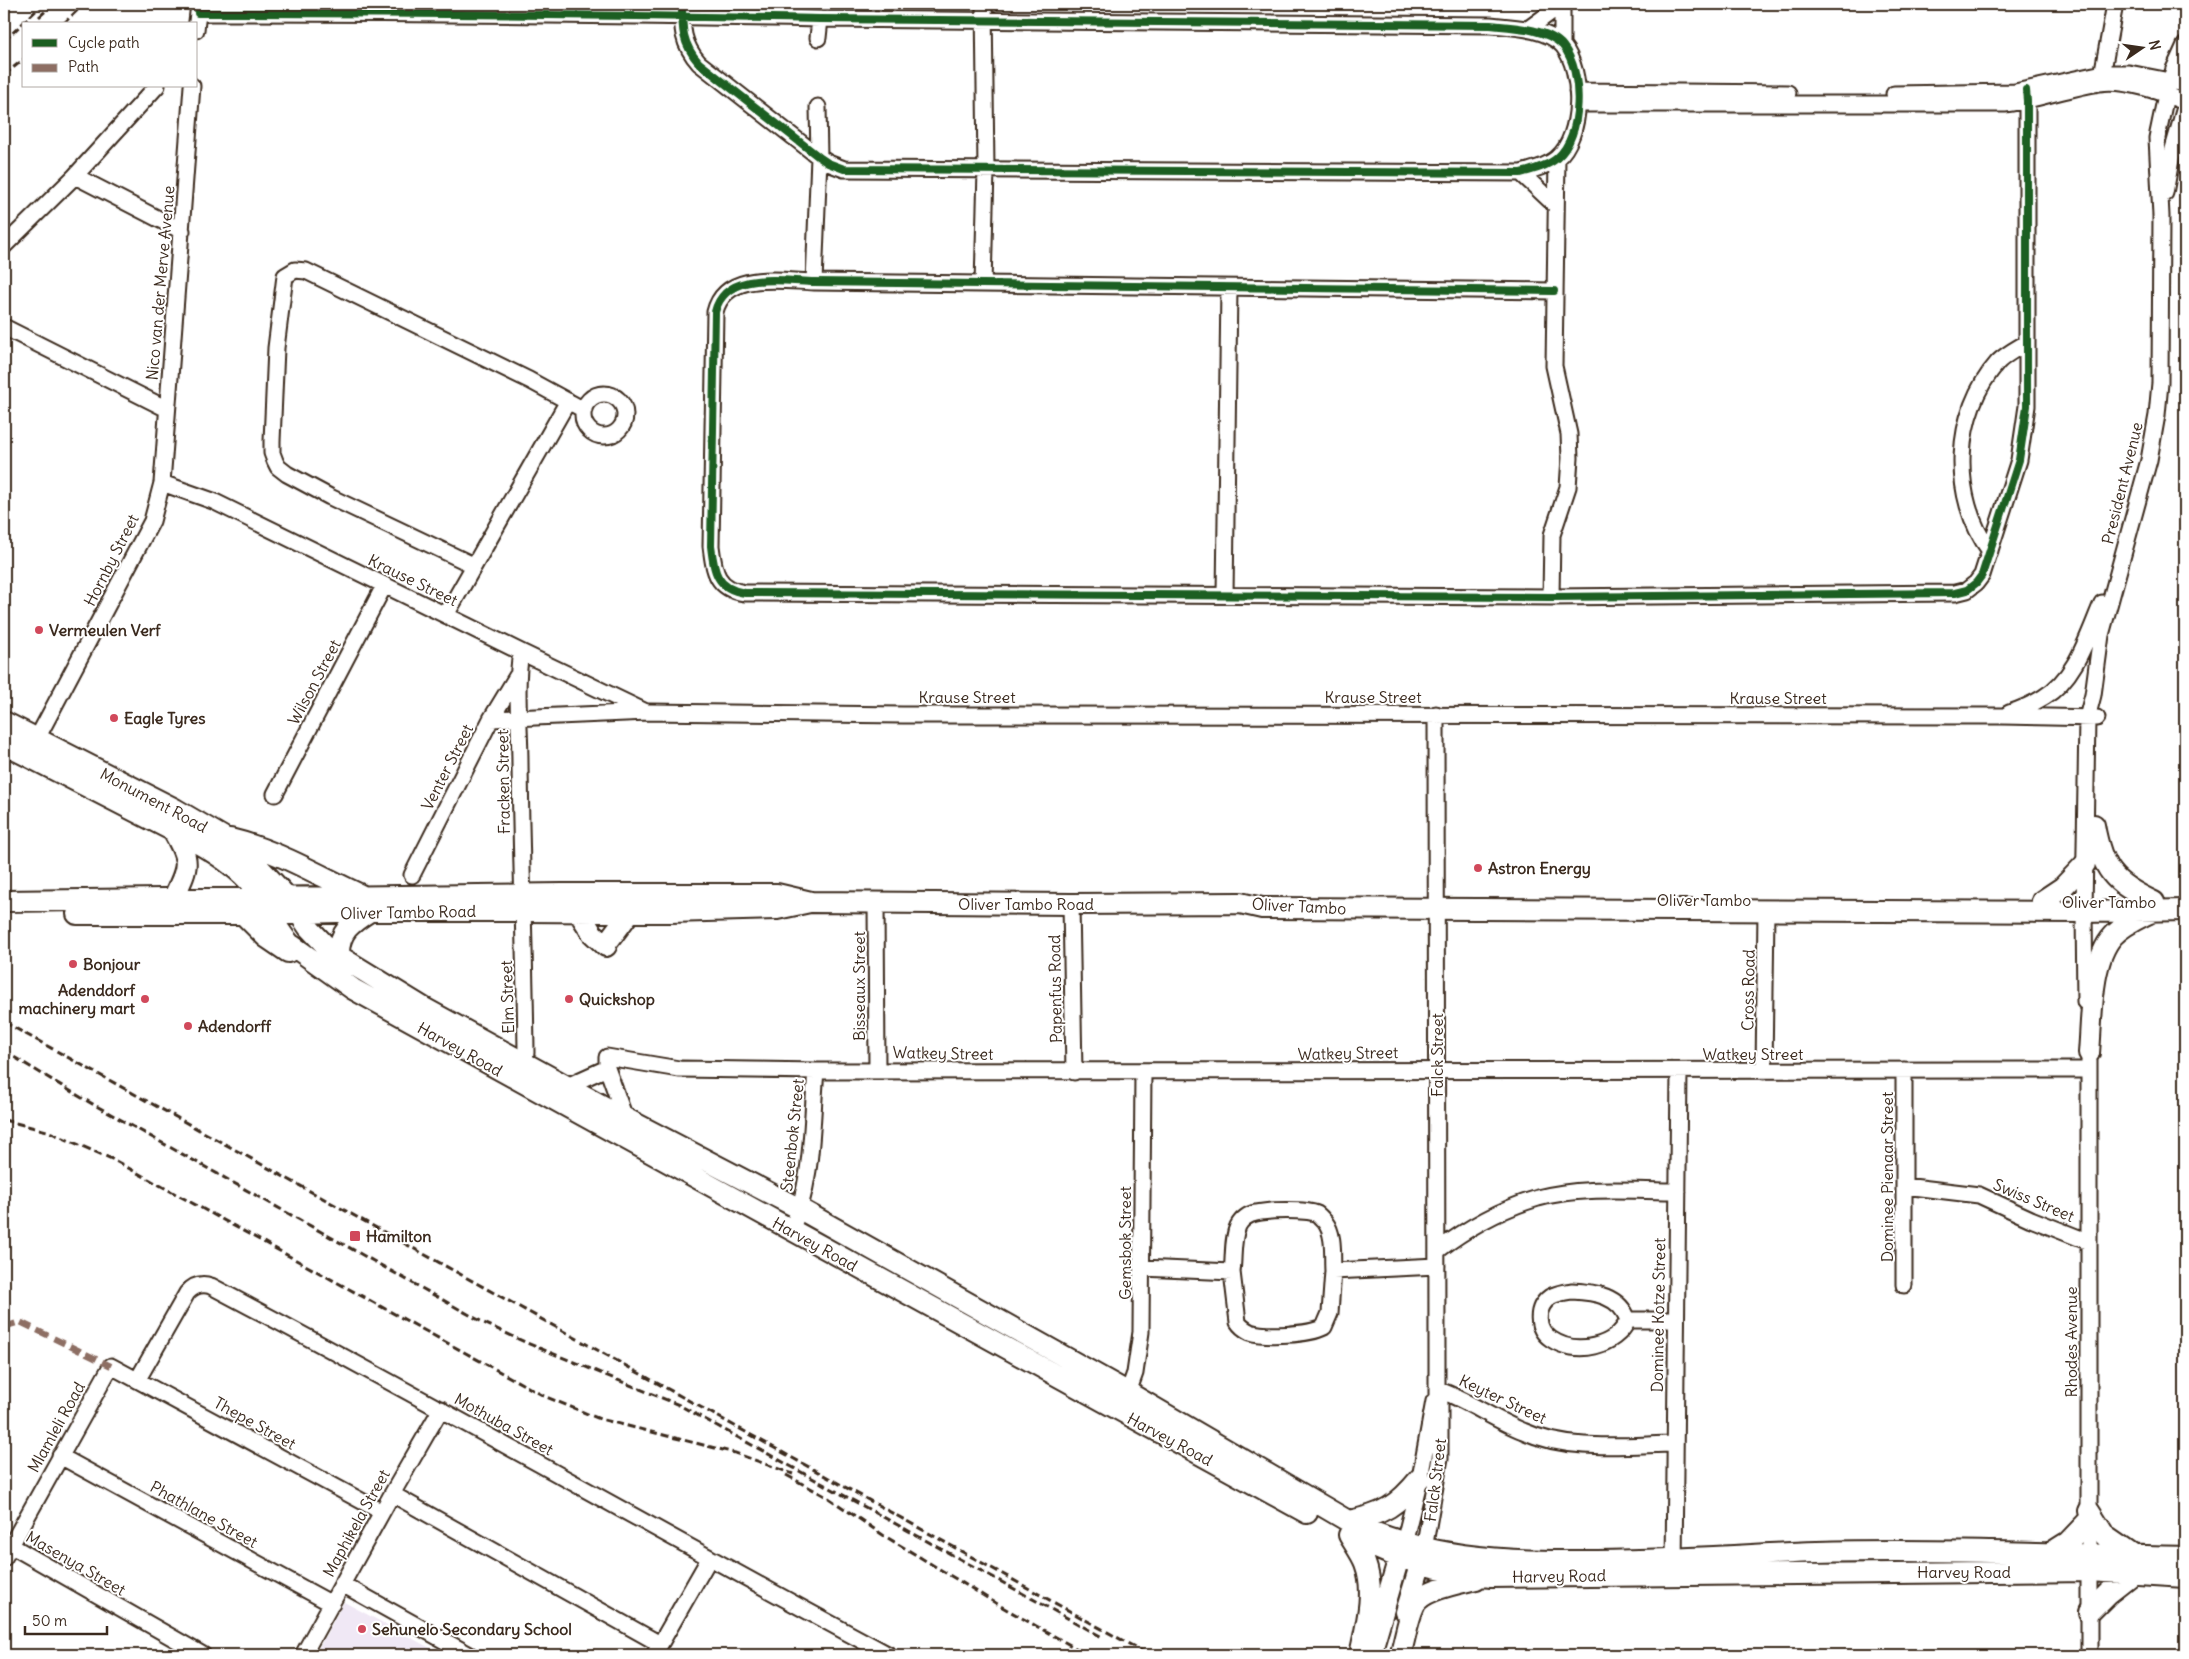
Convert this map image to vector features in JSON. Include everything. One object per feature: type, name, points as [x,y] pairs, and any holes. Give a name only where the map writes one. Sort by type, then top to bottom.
[{"type":"main road","name":"Monument Road","points":[[4,722],[32,748],[231,864],[252,885],[265,906]]},
{"type":"main road","name":"Monument Road","points":[[4,744],[32,748],[175,809],[223,837],[256,864],[294,906]]},
{"type":"main road","points":[[2089,1061],[2095,985],[2104,950],[2112,937],[2121,928],[2154,906],[2117,881],[2104,864],[2098,848],[2094,826]]},
{"type":"main road","points":[[173,831],[184,849],[186,867],[173,899]]},
{"type":"main road","points":[[223,837],[250,843],[282,855],[368,904],[344,932],[339,944],[339,956]]},
{"type":"main road","points":[[2042,901],[2064,887],[2085,864]]},
{"type":"main road","name":"Oliver Tambo Road","points":[[4,901],[173,899],[265,906],[294,906],[522,902],[777,894],[812,902],[1240,903]]},
{"type":"main road","name":"Oliver Tambo","points":[[1240,903],[1262,908],[2042,901],[2088,907]]},
{"type":"main road","name":"Oliver Tambo","points":[[2154,906],[2185,901]]},
{"type":"main road","name":"Oliver Tambo Road","points":[[522,902],[578,911],[630,912],[777,910],[812,902]]},
{"type":"main road","name":"Oliver Tambo","points":[[1436,905],[1766,910],[2154,906],[2185,910]]},
{"type":"main road","name":"Oliver Tambo Road","points":[[4,914],[242,914],[265,906]]},
{"type":"main road","name":"Harvey Road","points":[[265,906],[282,935],[295,949],[353,989],[420,1016],[516,1069],[791,1230],[1121,1412],[1349,1528],[1401,1551],[1422,1556],[1468,1574],[1490,1577],[1674,1567],[2090,1563],[2133,1565],[2185,1558]]},
{"type":"main road","name":"Harvey Road","points":[[294,906],[320,941],[420,1016]]},
{"type":"main road","points":[[578,911],[592,933],[606,945],[630,912]]},
{"type":"main road","points":[[242,914],[285,951],[353,989]]},
{"type":"main road","name":"Harvey Road","points":[[516,1069],[566,1086],[800,1209],[1129,1393],[1349,1528]]},
{"type":"main road","points":[[1360,1655],[1369,1607],[1369,1576],[1349,1528],[1364,1518],[1391,1508],[1401,1500],[1420,1478]]},
{"type":"main road","points":[[2049,1554],[2068,1542],[2089,1515],[2133,1565],[2089,1612]]},
{"type":"main road","points":[[1370,1655],[1401,1551]]},
{"type":"main road","name":"Harvey Road","points":[[1422,1556],[1674,1567],[1817,1552],[2049,1554],[2090,1563]]},
{"type":"main road","points":[[1394,1655],[1422,1556]]},
{"type":"main road","name":"Harvey Road","points":[[2133,1565],[2185,1577]]},
{"type":"main road","points":[[1400,1655],[1414,1604],[1431,1592],[1445,1586],[1490,1577]]},
{"type":"street","points":[[885,4],[886,19]]},
{"type":"street","points":[[983,284],[986,170],[984,4]]},
{"type":"street","points":[[1528,29],[1562,4]]},
{"type":"street","points":[[1551,597],[1552,535],[1568,487],[1570,458],[1569,434],[1554,366],[1557,158],[1572,132],[1578,98],[1570,61],[1562,46],[1562,4]]},
{"type":"street","points":[[2102,78],[2115,4]]},
{"type":"street","points":[[197,22],[199,8],[760,11],[820,19],[1490,25],[1539,32],[1562,46]]},
{"type":"street","points":[[682,10],[687,48],[699,63],[828,164],[844,169],[1521,173],[1557,158]]},
{"type":"street","points":[[818,38],[820,19]]},
{"type":"street","name":"President Avenue","points":[[2088,907],[2085,864],[2093,695],[2101,635],[2149,460],[2157,416],[2160,383],[2161,216],[2157,138],[2166,95],[2178,82],[2185,44]]},
{"type":"street","points":[[1578,98],[1968,105],[2027,96],[2129,73],[2178,82]]},
{"type":"street","points":[[2102,78],[2141,86],[2185,102]]},
{"type":"street","points":[[4,246],[75,176],[155,88]]},
{"type":"street","name":"Nico van der Merve Avenue","points":[[162,483],[192,88]]},
{"type":"street","points":[[1554,291],[755,281],[742,283],[722,296],[715,312],[711,546],[716,575],[728,589],[735,592],[755,593],[1551,597],[1954,593],[1967,590],[1982,575],[1990,551],[2019,460],[2027,406],[2027,96]]},
{"type":"street","name":"President Avenue","points":[[2161,216],[2173,149],[2185,106]]},
{"type":"street","points":[[814,282],[819,157],[818,107]]},
{"type":"street","points":[[2173,149],[2185,139]]},
{"type":"street","points":[[1521,173],[1555,205]]},
{"type":"street","points":[[75,176],[182,231]]},
{"type":"street","points":[[473,566],[330,497],[287,474],[278,466],[272,453],[272,441],[277,340],[285,276],[295,270],[306,271],[529,380],[584,410]]},
{"type":"street","points":[[1226,595],[1229,288]]},
{"type":"street","points":[[4,327],[167,409]]},
{"type":"street","points":[[1990,551],[1978,535],[1966,496],[1962,438],[1976,396],[1987,377],[1998,362],[2026,343]]},
{"type":"street","points":[[446,616],[568,401]]},
{"type":"street","name":"Krause Street","points":[[162,483],[213,501],[384,586],[648,712]]},
{"type":"street","name":"Hornby Street","points":[[32,748],[152,521],[162,483]]},
{"type":"street","points":[[2002,716],[2045,697],[2058,687],[2068,674],[2120,561]]},
{"type":"street","name":"Wilson Street","points":[[275,794],[384,586]]},
{"type":"street","name":"Fracken Street","points":[[521,652],[517,676],[520,717],[522,902]]},
{"type":"street","name":"Venter Street","points":[[412,875],[491,718],[517,676]]},
{"type":"street","name":"Krause Street","points":[[491,718],[648,712],[904,715],[1436,714],[2092,718]]},
{"type":"street","name":"Falck Street","points":[[1422,1556],[1440,1458],[1440,1404],[1437,1392],[1436,714]]},
{"type":"street","name":"President Avenue","points":[[2088,907],[2094,826],[2092,718]]},
{"type":"street","name":"Elm Street","points":[[516,1069],[526,1047],[522,902]]},
{"type":"street","name":"Bisseaux Street","points":[[876,903],[876,1070]]},
{"type":"street","name":"Papenfus Road","points":[[1071,904],[1074,1072]]},
{"type":"street","name":"Rhodes Avenue","points":[[2088,907],[2091,1015],[2089,1028],[2089,1655]]},
{"type":"street","name":"Cross Road","points":[[1764,1071],[1766,910]]},
{"type":"street","name":"Watkey Street","points":[[607,1062],[679,1069],[816,1071],[1143,1072],[1437,1069],[1679,1072],[1904,1070],[2089,1061]]},
{"type":"street","points":[[566,1086],[607,1062],[624,1118]]},
{"type":"street","name":"Dominee Pienaar Street","points":[[1904,1070],[1904,1285]]},
{"type":"street","name":"Steenbok Street","points":[[791,1230],[800,1209],[807,1175],[816,1071]]},
{"type":"street","name":"Gemsbok Street","points":[[1121,1412],[1129,1393],[1139,1354],[1142,1268],[1143,1072]]},
{"type":"street","name":"Dominee Kotze Street","points":[[1674,1567],[1679,1072]]},
{"type":"street","name":"Swiss Street","points":[[1904,1186],[1979,1195],[2089,1242]]},
{"type":"street","points":[[1437,1250],[1480,1222],[1506,1209],[1539,1198],[1602,1191],[1678,1191]]},
{"type":"street","points":[[1268,1211],[1316,1214],[1329,1228],[1331,1237],[1333,1271],[1330,1313],[1324,1327],[1309,1332],[1261,1334],[1243,1328],[1238,1322],[1232,1272],[1236,1235],[1238,1226],[1244,1218],[1254,1213],[1268,1211]]},
{"type":"street","points":[[1333,1271],[1437,1266]]},
{"type":"street","points":[[1142,1268],[1232,1272]]},
{"type":"street","name":"Mothuba Street","points":[[138,1379],[187,1293],[192,1288],[206,1285],[442,1409],[709,1559],[889,1655]]},
{"type":"street","points":[[1589,1291],[1606,1296],[1618,1303],[1625,1311],[1628,1320],[1624,1329],[1606,1343],[1594,1346],[1571,1347],[1551,1339],[1547,1335],[1539,1321],[1539,1312],[1550,1297],[1562,1292],[1589,1291]]},
{"type":"street","points":[[1628,1320],[1675,1320]]},
{"type":"street","name":"Thepe Street","points":[[111,1366],[382,1512]]},
{"type":"street","name":"Mlamleli Road","points":[[7,1551],[111,1366]]},
{"type":"street","name":"Falck Street","points":[[1401,1551],[1420,1478],[1432,1404],[1437,1392]]},
{"type":"street","name":"Keyter Street","points":[[1437,1392],[1468,1402],[1524,1432],[1562,1442],[1619,1446],[1674,1444]]},
{"type":"street","name":"Maphikela Street","points":[[302,1655],[442,1409]]},
{"type":"street","name":"Phathlane Street","points":[[60,1456],[332,1604]]},
{"type":"street","points":[[392,1494],[657,1650],[709,1559]]},
{"type":"street","name":"Masenya Street","points":[[7,1551],[203,1655]]},
{"type":"street","points":[[342,1584],[470,1655]]},
{"type":"shaded area","name":"Sehunelo Secondary School","points":[[344,1602],[443,1655],[315,1655]]},
{"type":"railway","points":[[24,22],[43,4]]},
{"type":"railway","points":[[39,17],[53,4]]},
{"type":"railway","points":[[65,22],[84,4]]},
{"type":"railway","points":[[4,41],[22,24]]},
{"type":"railway","points":[[4,75],[22,61]]},
{"type":"railway","points":[[4,1022],[1149,1655]]},
{"type":"railway","points":[[4,1051],[82,1098],[484,1323],[527,1343],[679,1405],[1102,1637]]},
{"type":"railway","points":[[4,1120],[47,1131],[112,1159],[544,1396],[600,1419],[735,1453],[793,1474]]},
{"type":"railway","points":[[786,1475],[827,1497],[883,1535],[1004,1608],[1088,1655]]},
{"type":"marked path","points":[[4,1327],[20,1322],[111,1366]]},
{"type":"cycle path","points":[[198,13],[509,14],[665,16],[742,18],[820,19],[1490,25],[1539,32],[1548,35],[1563,46],[1570,57],[1575,71],[1578,104],[1572,135],[1566,148],[1553,161],[1521,173],[844,169],[828,163],[819,157],[699,63],[686,42],[682,21],[682,13],[682,4]]},
{"type":"cycle path","points":[[1554,291],[771,280],[742,284],[730,289],[721,299],[715,312],[711,546],[715,571],[722,583],[735,591],[745,593],[1551,597],[1955,593],[1967,590],[1982,575],[2019,460],[2027,406],[2026,90]]},
{"type":"place","name":"Vermeulen Verf","points":[[39,630]]},
{"type":"place","name":"Eagle Tyres","points":[[114,718]]},
{"type":"place","name":"Astron Energy","points":[[1478,868]]},
{"type":"place","name":"Bonjour","points":[[73,964]]},
{"type":"place","name":"Adenddorf machinery mart","points":[[145,999]]},
{"type":"place","name":"Quickshop","points":[[569,999]]},
{"type":"place","name":"Adendorff","points":[[188,1026]]},
{"type":"place","name":"Hamilton","points":[[355,1236]]},
{"type":"place","name":"Sehunelo Secondary School","points":[[362,1629]]}]
